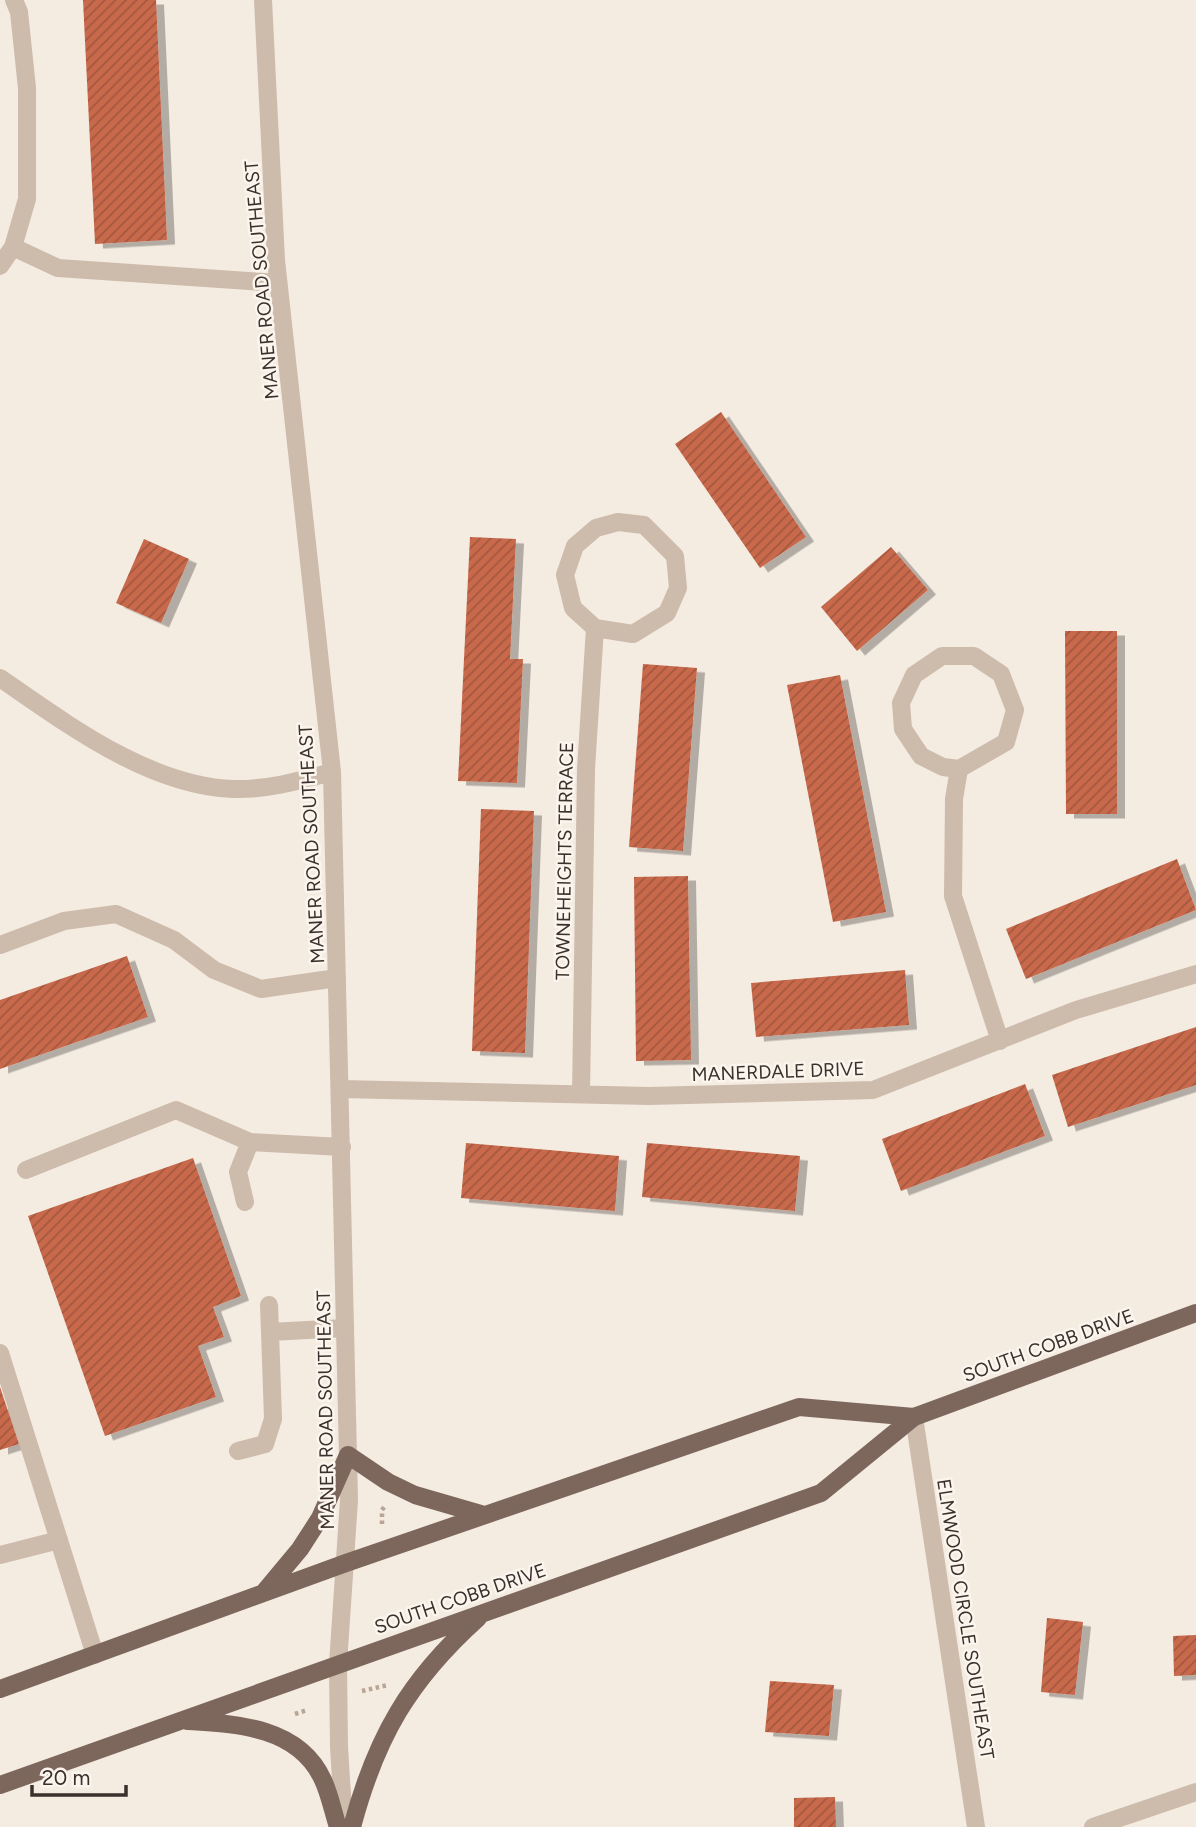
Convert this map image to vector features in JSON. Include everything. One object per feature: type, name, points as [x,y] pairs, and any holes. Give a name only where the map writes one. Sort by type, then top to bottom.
[{"type":"main road","name":"SOUTH COBB DRIVE","points":[[0,1785],[821,1493],[914,1416],[1196,1313]]},
{"type":"main road","name":"SOUTH COBB DRIVE","points":[[0,1689],[346,1563],[799,1407],[914,1416]]},
{"type":"main road","points":[[263,1593],[300,1549],[320,1518],[348,1455],[388,1482],[415,1495],[484,1515]]},
{"type":"main road","points":[[352,1827],[369,1772],[396,1715],[432,1662],[486,1611]]},
{"type":"main road","points":[[180,1720],[232,1724],[263,1730],[288,1741],[307,1756],[323,1779],[338,1827]]},
{"type":"street","points":[[0,266],[13,247],[27,199],[27,88],[19,12],[14,0]]},
{"type":"street","name":"MANER ROAD SOUTHEAST","points":[[262,0],[278,283],[332,772],[348,1455],[346,1563],[338,1664],[344,1827]]},
{"type":"street","points":[[13,247],[58,268],[278,283]]},
{"type":"street","points":[[618,522],[644,525],[675,556],[678,588],[667,612],[633,635],[594,628],[573,608],[565,575],[575,546],[596,528],[618,522]]},
{"type":"street","name":"TOWNEHEIGHTS TERRACE","points":[[581,1094],[586,769],[594,628]]},
{"type":"street","points":[[942,656],[974,656],[1002,674],[1015,710],[1006,742],[959,769],[943,767],[921,756],[903,729],[901,703],[914,675],[942,656]]},
{"type":"street","points":[[0,678],[79,732],[142,767],[188,781],[232,789],[278,786],[332,772]]},
{"type":"street","points":[[959,769],[954,799],[953,896],[999,1041]]},
{"type":"street","points":[[0,944],[64,921],[116,914],[174,940],[214,970],[261,989],[338,978]]},
{"type":"street","name":"MANERDALE DRIVE","points":[[340,1089],[649,1096],[873,1090],[1076,1010],[1196,974]]},
{"type":"street","points":[[26,1170],[176,1110],[250,1142],[342,1147]]},
{"type":"street","points":[[245,1202],[238,1172],[250,1142]]},
{"type":"street","points":[[238,1451],[265,1444],[273,1419],[269,1305]]},
{"type":"street","points":[[270,1332],[345,1328]]},
{"type":"street","points":[[0,1353],[95,1655]]},
{"type":"street","name":"ELMWOOD CIRCLE SOUTHEAST","points":[[914,1416],[976,1827]]},
{"type":"street","points":[[0,1555],[59,1540]]},
{"type":"street","points":[[1093,1827],[1196,1792]]},
{"type":"path","points":[[381,1532],[382,1510]]},
{"type":"path","points":[[295,1714],[307,1710]]},
{"type":"building","points":[[83,0],[156,0],[167,240],[95,244]]},
{"type":"building","points":[[721,412],[806,537],[760,568],[675,444]]},
{"type":"building","points":[[470,537],[516,539],[510,659],[523,659],[517,783],[458,781]]},
{"type":"building","points":[[144,539],[189,559],[161,623],[116,603]]},
{"type":"building","points":[[891,547],[928,590],[857,651],[821,607]]},
{"type":"building","points":[[1065,631],[1117,631],[1117,814],[1066,814]]},
{"type":"building","points":[[643,664],[697,668],[683,851],[629,847]]},
{"type":"building","points":[[840,675],[886,912],[833,922],[787,685]]},
{"type":"building","points":[[481,809],[534,811],[525,1053],[472,1051]]},
{"type":"building","points":[[1177,859],[1196,910],[1026,979],[1006,929]]},
{"type":"building","points":[[688,876],[691,1060],[636,1061],[634,877]]},
{"type":"building","points":[[127,956],[148,1017],[0,1069],[0,1000]]},
{"type":"building","points":[[905,970],[909,1025],[756,1037],[751,983]]},
{"type":"building","points":[[1196,1027],[1196,1085],[1068,1127],[1052,1075]]},
{"type":"building","points":[[1025,1084],[1045,1136],[901,1191],[882,1139]]},
{"type":"building","points":[[466,1143],[619,1156],[615,1211],[461,1198]]},
{"type":"building","points":[[647,1143],[800,1156],[795,1211],[642,1197]]},
{"type":"building","points":[[193,1158],[241,1296],[213,1307],[224,1337],[198,1346],[216,1397],[105,1436],[28,1216]]},
{"type":"building","points":[[0,1387],[19,1444],[0,1450]]},
{"type":"building","points":[[1047,1618],[1083,1622],[1075,1695],[1041,1692]]},
{"type":"building","points":[[1196,1635],[1196,1675],[1174,1676],[1173,1636]]},
{"type":"building","points":[[770,1681],[834,1685],[829,1736],[765,1732]]},
{"type":"building","points":[[835,1797],[836,1827],[794,1827],[794,1798]]}]
